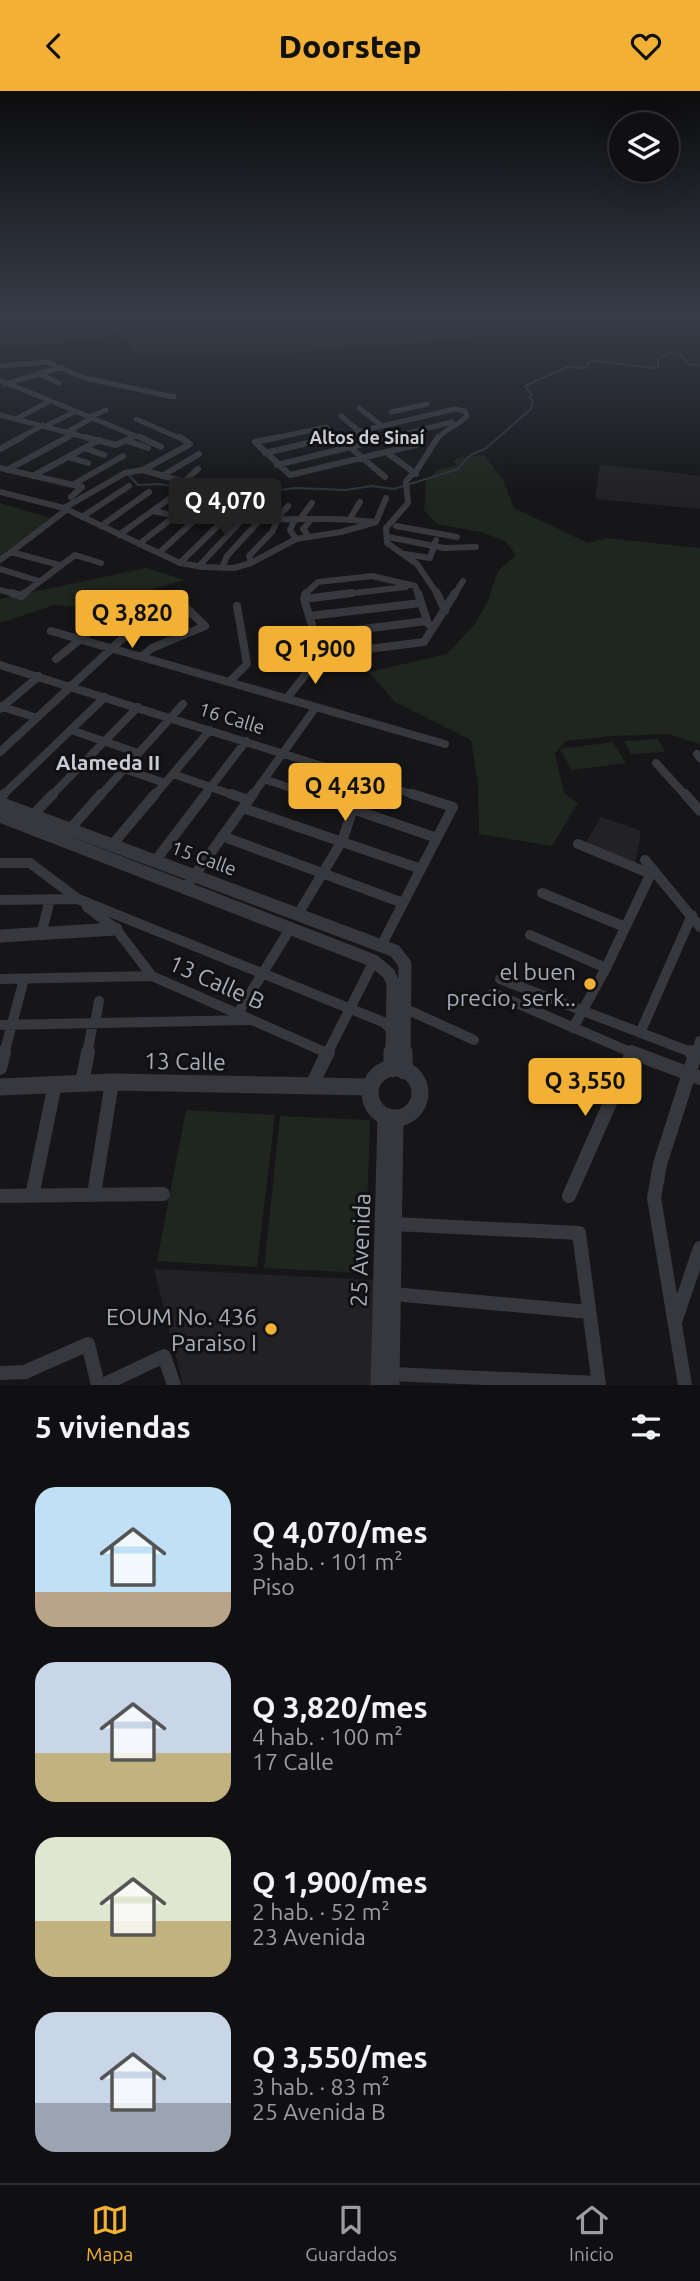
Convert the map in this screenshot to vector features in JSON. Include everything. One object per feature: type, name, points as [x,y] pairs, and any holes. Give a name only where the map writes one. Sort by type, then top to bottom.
[{"type":"street","points":[[2,383],[23,376]]},
{"type":"street","points":[[46,376],[59,383]]},
{"type":"street","points":[[84,376],[174,397]]},
{"type":"street","points":[[2,383],[91,417],[150,445]]},
{"type":"street","points":[[0,425],[50,401]]},
{"type":"street","points":[[385,478],[360,458],[326,427],[255,442],[276,465],[290,475],[360,458],[386,452],[410,446],[424,443],[388,410],[428,404]]},
{"type":"street","points":[[359,408],[382,426]]},
{"type":"street","points":[[265,453],[456,409],[465,411],[465,419]]},
{"type":"street","points":[[4,469],[106,410]]},
{"type":"street","points":[[0,449],[76,411]]},
{"type":"street","points":[[0,415],[116,445],[135,436]]},
{"type":"street","points":[[341,416],[359,431]]},
{"type":"street","points":[[62,508],[109,480],[125,473],[143,470],[190,444],[171,433],[135,419]]},
{"type":"street","points":[[276,465],[465,419]]},
{"type":"street","points":[[445,611],[429,575],[405,554],[387,543],[387,533],[408,503],[407,485],[425,456],[445,430],[465,419]]},
{"type":"street","points":[[90,437],[110,425]]},
{"type":"street","points":[[150,445],[171,433]]},
{"type":"street","points":[[33,476],[99,440]]},
{"type":"street","points":[[127,441],[162,447]]},
{"type":"street","points":[[410,446],[425,456]]},
{"type":"street","points":[[84,449],[104,455]]},
{"type":"street","points":[[386,452],[416,474]]},
{"type":"street","points":[[162,476],[199,454]]},
{"type":"street","points":[[74,484],[123,456]]},
{"type":"street","points":[[68,457],[88,463]]},
{"type":"street","points":[[0,561],[82,488],[4,469]]},
{"type":"street","points":[[143,470],[184,482],[198,469]]},
{"type":"street","points":[[82,517],[129,486]]},
{"type":"street","points":[[0,492],[62,508],[180,563],[222,568],[251,563],[296,540],[376,522],[387,498]]},
{"type":"street","points":[[100,526],[149,492]]},
{"type":"street","points":[[119,535],[169,499]]},
{"type":"street","points":[[139,544],[192,502]]},
{"type":"street","points":[[341,532],[360,502]]},
{"type":"street","points":[[296,540],[290,530],[312,503]]},
{"type":"street","points":[[159,553],[212,506]]},
{"type":"street","points":[[199,566],[261,506]]},
{"type":"street","points":[[251,563],[249,556],[272,531],[288,506]]},
{"type":"street","points":[[180,563],[237,507]]},
{"type":"street","points":[[153,511],[176,517],[222,521],[347,519],[376,522]]},
{"type":"street","points":[[387,533],[404,515],[399,514]]},
{"type":"street","points":[[309,537],[303,529],[312,519]]},
{"type":"street","points":[[326,533],[324,528],[329,519]]},
{"type":"street","points":[[222,568],[226,556],[259,521]]},
{"type":"street","points":[[396,526],[457,537]]},
{"type":"street","points":[[387,533],[459,549],[476,547]]},
{"type":"street","points":[[405,554],[430,558],[438,534]]},
{"type":"street","points":[[11,552],[59,565]]},
{"type":"street","points":[[0,590],[21,596],[75,555],[101,563]]},
{"type":"street","points":[[0,569],[39,581]]},
{"type":"street","points":[[321,655],[304,599],[304,595],[318,582],[372,576],[415,586]]},
{"type":"street","points":[[287,698],[321,655],[424,642],[463,581]]},
{"type":"street","points":[[415,586],[431,632]]},
{"type":"street","points":[[304,599],[415,586]]},
{"type":"street","points":[[56,659],[96,627],[176,598],[205,626],[152,648],[142,656]]},
{"type":"street","points":[[309,616],[421,603]]},
{"type":"street","points":[[229,682],[247,664],[237,606]]},
{"type":"street","points":[[0,752],[123,638],[191,612]]},
{"type":"street","points":[[315,635],[427,621]]},
{"type":"street","points":[[51,631],[445,744]]},
{"type":"street","points":[[0,675],[4,666]]},
{"type":"street","name":"16 Calle","points":[[4,666],[453,807],[437,838]]},
{"type":"street","points":[[1,708],[39,676]]},
{"type":"street","points":[[0,800],[105,697]]},
{"type":"street","points":[[70,829],[183,704]]},
{"type":"street","points":[[186,887],[316,706]]},
{"type":"street","points":[[33,815],[138,707]]},
{"type":"street","points":[[1,708],[37,718]]},
{"type":"street","points":[[71,730],[138,753]]},
{"type":"street","points":[[112,845],[210,730]]},
{"type":"street","points":[[155,861],[246,741]]},
{"type":"street","points":[[656,763],[699,809]]},
{"type":"street","points":[[124,769],[165,783]]},
{"type":"street","points":[[173,774],[342,841],[421,869]]},
{"type":"street","points":[[264,779],[437,838],[403,903],[388,948],[405,964],[398,1070]]},
{"type":"street","points":[[298,914],[342,841],[354,809],[372,781]]},
{"type":"street","name":"15 Calle","points":[[0,800],[33,815],[388,948]]},
{"type":"street","name":"15 Calle","points":[[0,816],[378,964]]},
{"type":"street","points":[[222,836],[403,903]]},
{"type":"street","points":[[578,844],[652,872]]},
{"type":"street","points":[[645,860],[652,872],[700,927]]},
{"type":"street","points":[[0,863],[30,863],[116,929],[152,976]]},
{"type":"street","points":[[573,1028],[606,968],[652,872]]},
{"type":"street","points":[[542,893],[625,927]]},
{"type":"street","points":[[41,935],[50,899]]},
{"type":"street","points":[[0,900],[78,899],[350,1008],[383,1022],[393,1031]]},
{"type":"street","points":[[640,1033],[692,915]]},
{"type":"street","points":[[0,936],[116,929]]},
{"type":"street","points":[[237,1013],[290,929]]},
{"type":"street","points":[[530,935],[606,968]]},
{"type":"street","points":[[311,1087],[350,1008],[378,964],[393,983],[393,1031],[398,1070]]},
{"type":"street","name":"13 Calle B","points":[[0,979],[152,976],[327,1053]]},
{"type":"street","points":[[0,1068],[6,1025],[24,979]]},
{"type":"street","points":[[500,979],[640,1033],[698,1050],[694,1076],[660,1164],[654,1198],[685,1385]]},
{"type":"street","points":[[494,993],[632,1053],[694,1076]]},
{"type":"street","points":[[82,1083],[99,1001]]},
{"type":"street","points":[[404,1009],[474,1040]]},
{"type":"street","points":[[6,1025],[252,1020]]},
{"type":"street","points":[[569,1196],[632,1053]]},
{"type":"street","points":[[398,1070],[418,1083],[421,1098],[414,1111],[391,1117],[373,1106],[369,1097],[370,1087],[376,1076],[398,1070]]},
{"type":"street","points":[[94,1194],[112,1082]]},
{"type":"street","name":"13 Calle","points":[[0,1087],[112,1082],[370,1087]]},
{"type":"street","points":[[32,1196],[55,1084]]},
{"type":"street","name":"25 Avenida","points":[[387,1381],[393,1294],[391,1117]]},
{"type":"street","name":"25 Avenida","points":[[387,1381],[391,1117]]},
{"type":"street","points":[[0,1196],[163,1194]]},
{"type":"street","points":[[387,1381],[599,1384],[579,1233],[394,1224]]},
{"type":"street","points":[[674,1324],[700,1248]]},
{"type":"street","points":[[393,1294],[589,1312]]},
{"type":"street","points":[[0,1373],[18,1379],[25,1372],[85,1344],[90,1347],[98,1385]]},
{"type":"street","points":[[103,1385],[162,1357],[166,1357],[174,1385]]},
{"type":"shaded area","points":[[484,455],[503,480],[514,508],[588,543],[607,538],[700,548],[700,744],[668,734],[566,741],[555,753],[564,793],[578,803],[552,846],[479,834],[478,785],[471,740],[395,702],[369,672],[447,654],[473,626],[487,603],[498,571],[516,555],[505,541],[481,532],[437,524],[424,510],[426,481],[438,470],[457,465],[453,461],[460,457]]},
{"type":"shaded area","points":[[600,464],[700,476],[700,509],[595,499]]},
{"type":"shaded area","points":[[0,503],[50,518],[0,556]]},
{"type":"shaded area","points":[[146,568],[185,580],[113,600],[73,607],[54,605],[0,623],[0,599]]},
{"type":"shaded area","points":[[658,739],[665,752],[631,754],[624,741]]},
{"type":"shaded area","points":[[613,742],[626,763],[571,770],[560,749]]},
{"type":"shaded area","points":[[601,817],[641,831],[635,864],[586,842]]},
{"type":"shaded area","points":[[186,1110],[275,1115],[257,1267],[157,1261]]},
{"type":"shaded area","points":[[280,1116],[370,1120],[365,1273],[264,1268]]},
{"type":"shaded area","name":"EOUM No. 436 Paraiso I","points":[[154,1269],[373,1280],[371,1385],[183,1385]]},
{"type":"waterway","points":[[128,474],[138,485],[160,484],[204,493],[226,487],[261,492],[296,488],[346,490],[372,486],[394,489],[458,469],[470,455],[485,449],[531,409],[533,402],[529,397],[532,395],[525,386],[546,376]]},
{"type":"place","name":"el buen precio, serk..","points":[[590,984]]},
{"type":"place","name":"EOUM No. 436 Paraiso I","points":[[271,1329]]},
{"type":"district","name":"Altos de Sinaí","points":[[367,437]]},
{"type":"district","name":"Alameda II","points":[[108,762]]}]
